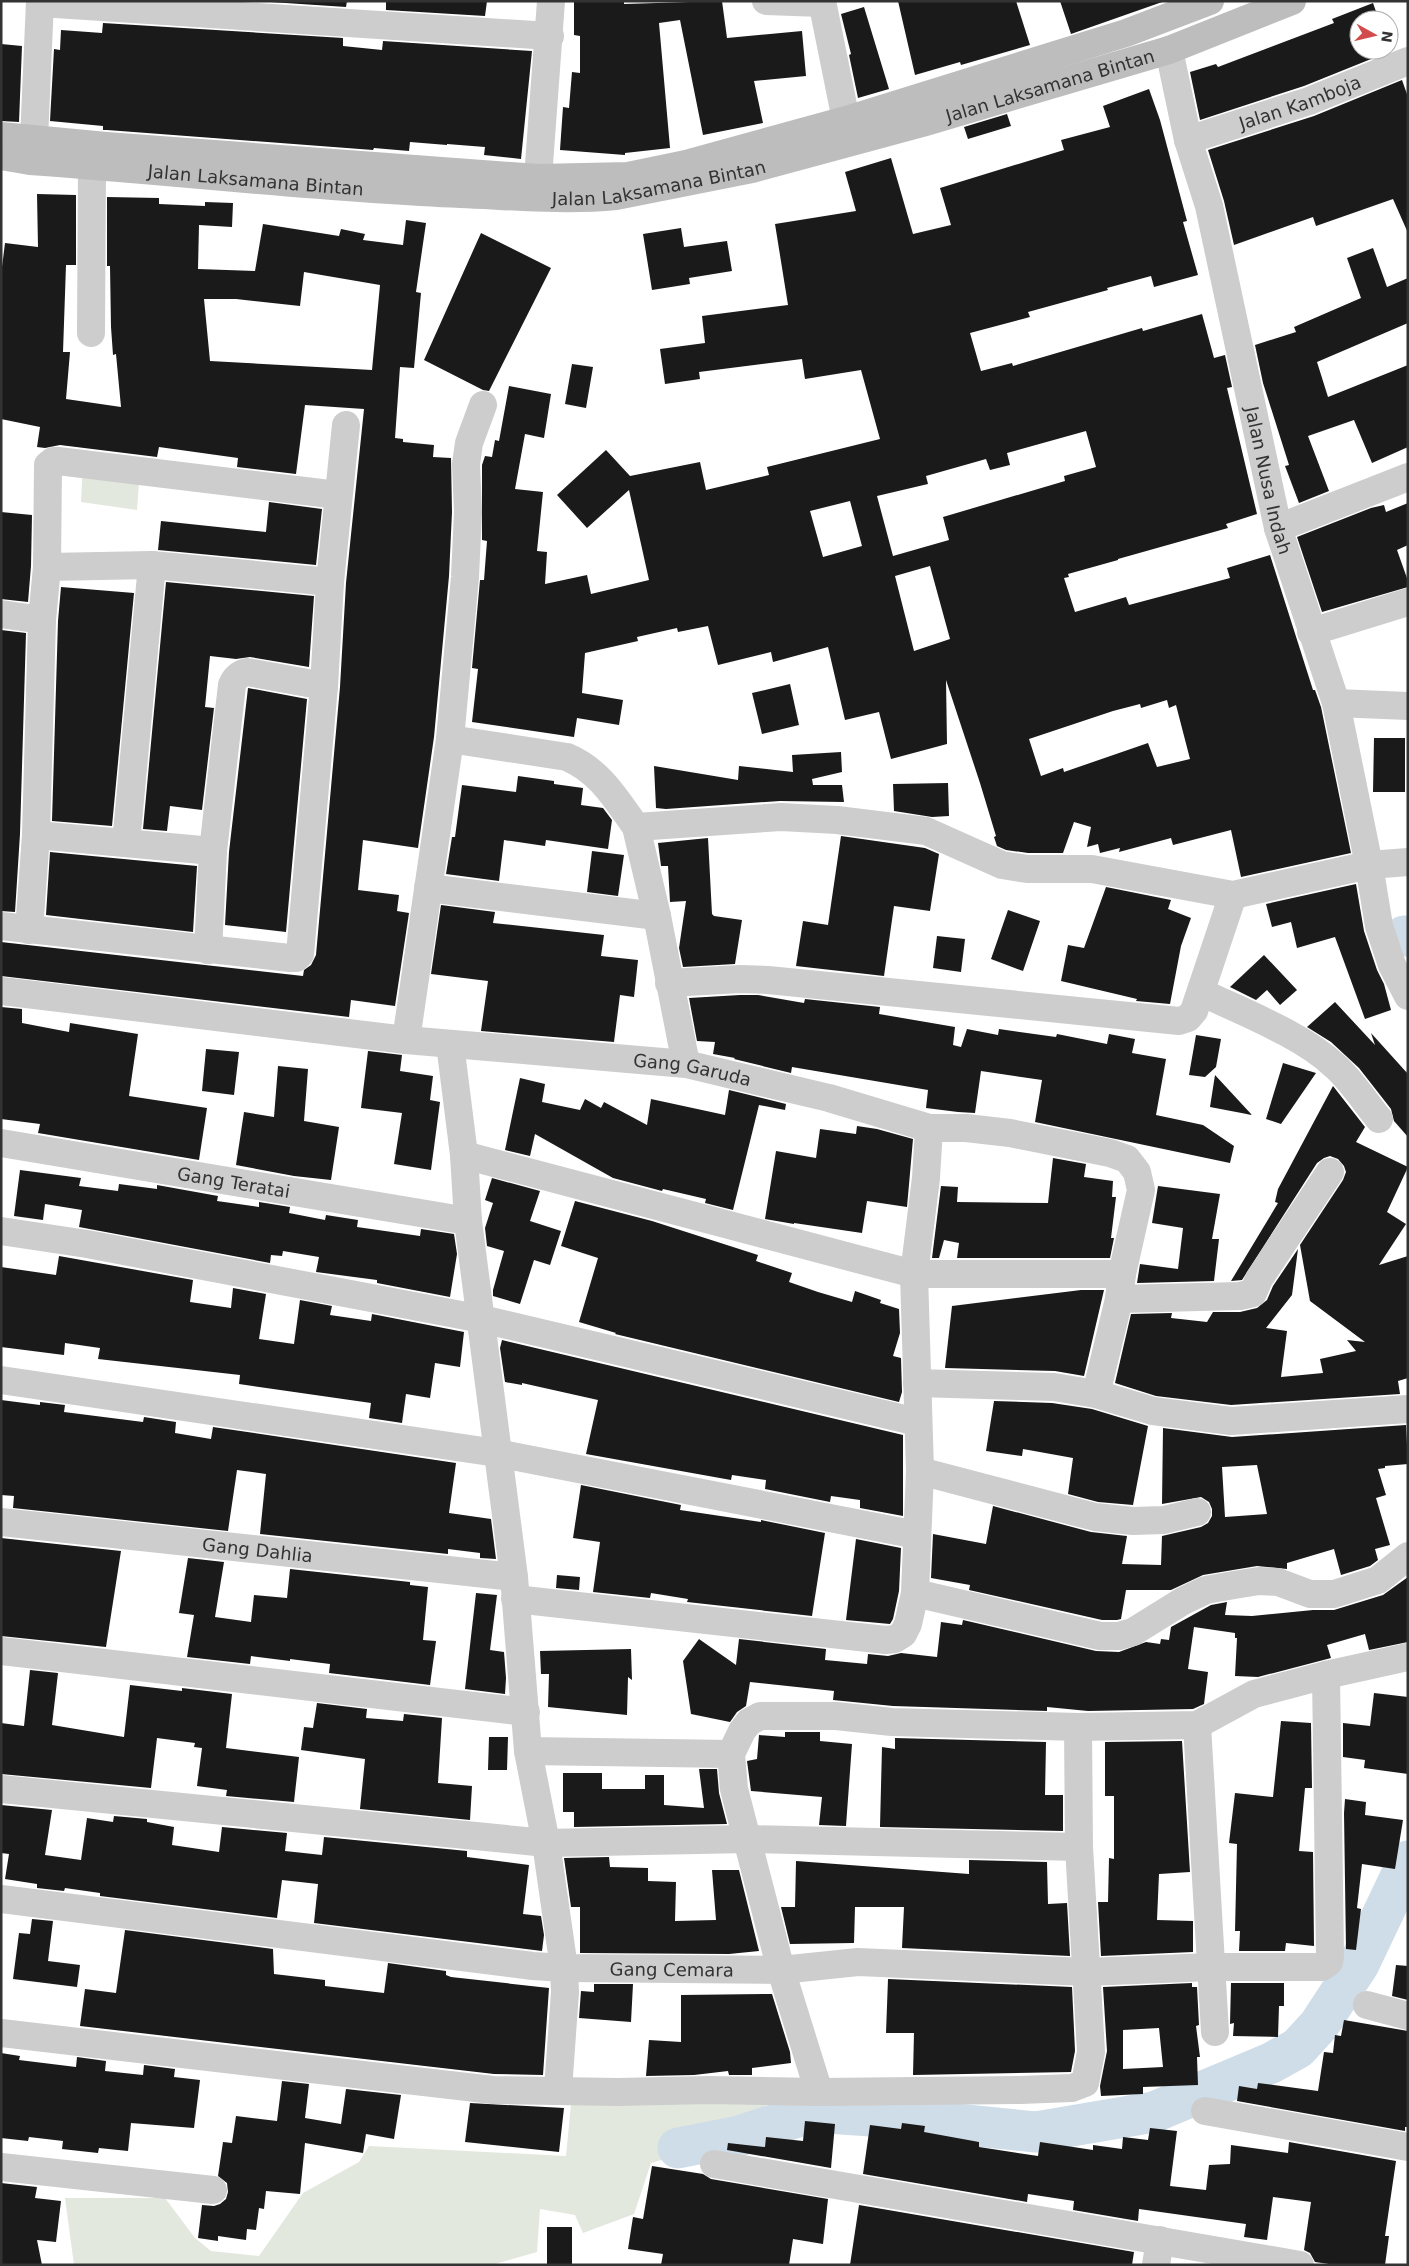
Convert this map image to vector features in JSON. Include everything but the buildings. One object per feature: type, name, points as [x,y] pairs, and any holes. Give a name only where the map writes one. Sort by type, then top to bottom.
[{"type":"main road","name":"Jalan Laksamana Bintan","points":[[1,156],[30,161],[92,166],[386,179],[628,176],[704,159],[846,120],[1126,34],[1166,9],[1210,1]]},
{"type":"main road","name":"Jalan Laksamana Bintan","points":[[1,136],[541,197],[597,198],[616,196],[752,169],[827,150],[1169,50],[1292,1]]},
{"type":"street","points":[[538,178],[550,36],[551,1]]},
{"type":"street","points":[[766,1],[822,2],[846,120]]},
{"type":"street","points":[[34,140],[40,2],[550,36]]},
{"type":"street","name":"Jalan Nusa Indah","points":[[1169,50],[1188,140],[1209,206],[1278,528],[1336,703],[1369,865],[1377,917],[1392,965],[1408,996]]},
{"type":"street","name":"Jalan Kamboja","points":[[1188,140],[1309,101],[1408,61]]},
{"type":"street","points":[[90,333],[92,166]]},
{"type":"street","points":[[406,1040],[450,739],[465,577],[468,512],[466,464],[469,442],[483,404]]},
{"type":"street","points":[[1,926],[290,958],[296,958],[300,954],[324,686],[330,582],[346,425]]},
{"type":"street","points":[[29,930],[36,835],[42,620],[47,567],[48,465],[53,461],[338,495]]},
{"type":"street","points":[[1278,528],[1408,477]]},
{"type":"street","points":[[47,567],[152,565],[330,582]]},
{"type":"street","points":[[126,843],[152,565]]},
{"type":"street","points":[[1311,632],[1408,602]]},
{"type":"street","points":[[1,614],[42,620]]},
{"type":"street","points":[[208,950],[213,851],[234,679],[240,673],[248,672],[324,686]]},
{"type":"street","points":[[1336,703],[1408,706]]},
{"type":"street","points":[[450,739],[567,758],[581,763],[607,786],[636,827],[657,916],[686,1064]]},
{"type":"street","points":[[636,827],[781,817],[837,820],[926,831],[1002,865],[1027,869],[1092,868],[1233,895],[1369,865],[1408,862]]},
{"type":"street","points":[[36,835],[213,851]]},
{"type":"street","points":[[428,888],[657,916]]},
{"type":"street","points":[[669,983],[740,979],[768,980],[1179,1021],[1188,1018],[1194,1011],[1233,895]]},
{"type":"street","name":"Gang Garuda","points":[[1,992],[406,1040],[686,1064],[829,1098],[929,1128],[966,1128],[1010,1133],[1110,1153],[1127,1159],[1138,1172],[1141,1190],[1096,1394]]},
{"type":"street","points":[[1201,992],[1296,1038],[1319,1053],[1336,1066],[1379,1119]]},
{"type":"street","points":[[450,1044],[464,1156],[468,1221],[482,1319],[514,1588],[528,1752],[546,1843],[564,1968],[565,1992],[558,2090]]},
{"type":"street","points":[[929,1128],[926,1178],[914,1274],[920,1471],[915,1593],[1100,1636],[1119,1636],[1133,1632],[1183,1601],[1206,1590],[1259,1581],[1278,1582],[1310,1594],[1334,1594],[1378,1580],[1408,1556]]},
{"type":"street","name":"Gang Teratai","points":[[1,1143],[468,1221]]},
{"type":"street","points":[[464,1156],[914,1274],[1240,1296],[1253,1293],[1259,1279],[1330,1172]]},
{"type":"street","points":[[1,1231],[87,1244],[482,1319],[918,1422]]},
{"type":"street","points":[[1,1380],[497,1453],[917,1535]]},
{"type":"street","points":[[917,1383],[1054,1387],[1096,1394],[1153,1411],[1231,1421],[1408,1409]]},
{"type":"street","points":[[920,1471],[1095,1517],[1141,1521],[1164,1520],[1197,1512]]},
{"type":"street","name":"Gang Dahlia","points":[[1,1522],[514,1588],[886,1640],[895,1639],[903,1634],[908,1624],[915,1593]]},
{"type":"street","points":[[1,1651],[526,1712]]},
{"type":"street","points":[[819,2092],[781,1970],[734,1789],[731,1754],[742,1731],[749,1722],[760,1716],[836,1716],[892,1722],[1078,1727],[1197,1725],[1254,1694],[1326,1675],[1408,1657]]},
{"type":"street","name":"Gang Cemara","points":[[1,1899],[533,1966],[564,1968],[781,1970],[858,1962],[1086,1972],[1211,1967],[1322,1967],[1329,1962],[1326,1675]]},
{"type":"street","points":[[1197,1725],[1215,2032]]},
{"type":"street","points":[[1,2033],[493,2090],[819,2092],[1072,2088],[1085,2083],[1091,2052],[1079,1847],[1078,1727]]},
{"type":"street","points":[[528,1752],[731,1754]]},
{"type":"street","points":[[1,1789],[546,1843],[748,1839],[1079,1847]]},
{"type":"street","points":[[1367,2005],[1408,2016]]},
{"type":"street","points":[[1205,2111],[1408,2147]]},
{"type":"street","points":[[714,2164],[1158,2253],[1300,2265]]},
{"type":"street","points":[[1,2167],[213,2190]]},
{"type":"shaded area","points":[[83,461],[140,469],[137,510],[81,502]]},
{"type":"shaded area","points":[[774,2097],[731,2140],[651,2163],[634,2214],[583,2233],[575,2215],[540,2209],[537,2252],[491,2265],[74,2265],[65,2198],[165,2198],[195,2238],[211,2251],[259,2256],[303,2193],[359,2162],[369,2146],[566,2156],[571,2104]]},
{"type":"waterway","points":[[678,2148],[739,2136],[813,2112],[1036,2132],[1154,2112],[1271,2063],[1298,2048],[1319,2025],[1359,1964],[1408,1861]]}]
